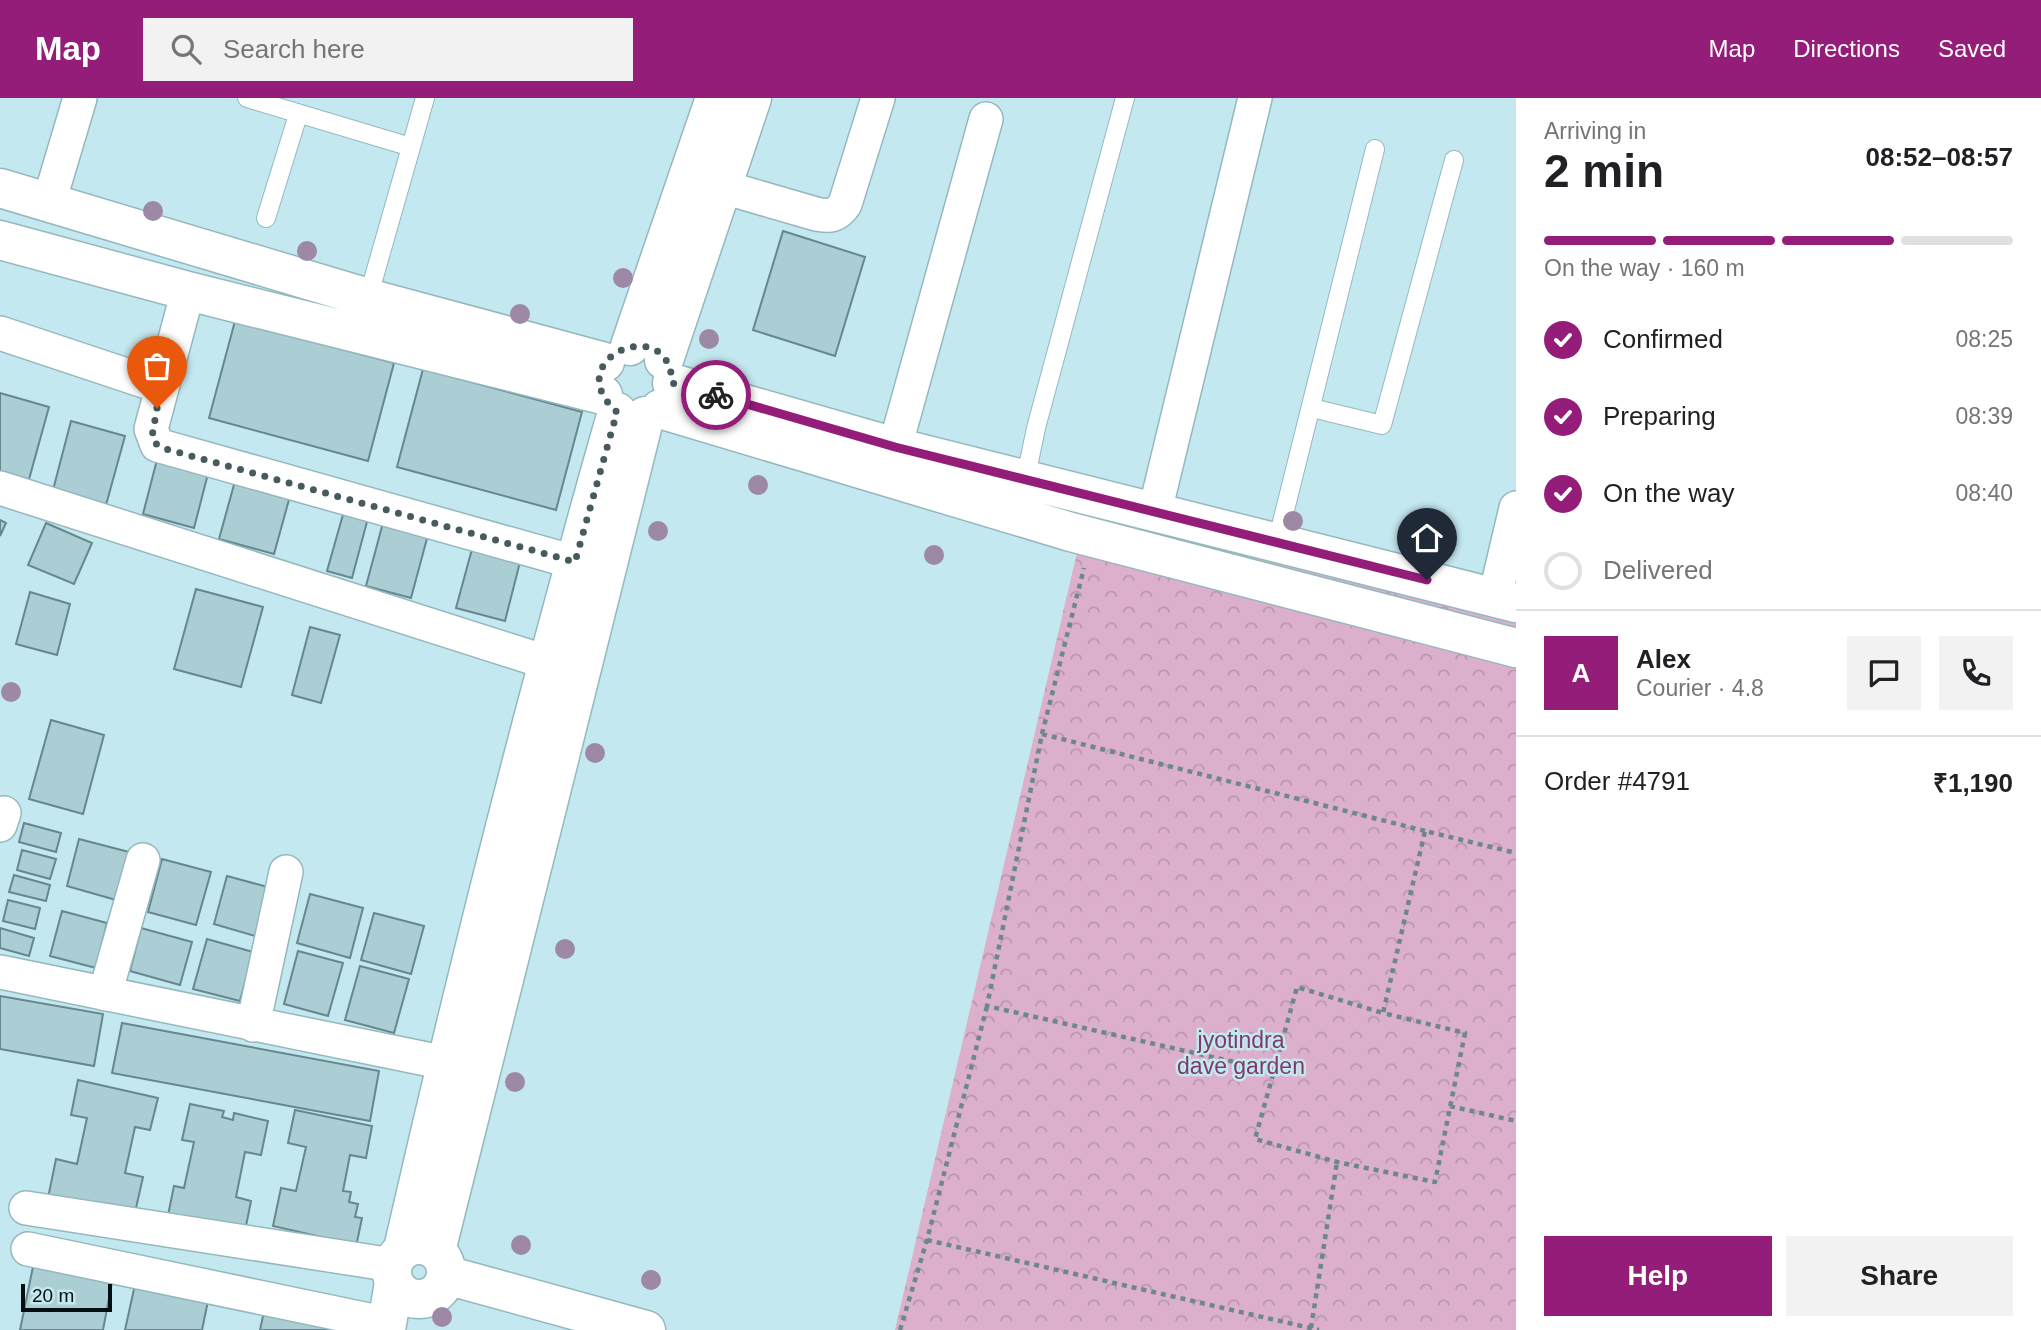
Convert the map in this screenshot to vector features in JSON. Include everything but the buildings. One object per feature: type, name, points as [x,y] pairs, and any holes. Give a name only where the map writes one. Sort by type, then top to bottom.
[{"type":"street","points":[[49,202],[80,98]]},
{"type":"street","points":[[28,1249],[387,1327],[419,1278],[637,385],[715,98]]},
{"type":"street","points":[[419,1278],[446,1063],[575,562],[637,385],[723,187],[752,98]]},
{"type":"street","points":[[723,187],[816,215],[838,213],[845,204],[878,98]]},
{"type":"street","points":[[1155,511],[1255,98]]},
{"type":"street","points":[[895,447],[986,119]]},
{"type":"street","points":[[0,188],[368,298],[1093,537],[1516,648]]},
{"type":"street","points":[[0,240],[188,291],[637,385],[1506,600],[1516,508]]},
{"type":"street","points":[[188,291],[151,429],[157,445],[575,562]]},
{"type":"street","points":[[0,333],[162,387]]},
{"type":"street","points":[[0,488],[549,663]]},
{"type":"street","points":[[104,994],[142,860]]},
{"type":"street","points":[[253,1025],[286,872]]},
{"type":"street","points":[[0,972],[446,1063]]},
{"type":"street","points":[[26,1208],[419,1278],[646,1330]]},
{"type":"lane","points":[[247,98],[411,147]]},
{"type":"lane","points":[[368,298],[425,98]]},
{"type":"lane","points":[[1025,481],[1036,428],[1125,98]]},
{"type":"lane","points":[[266,218],[298,115]]},
{"type":"lane","points":[[1277,542],[1375,149]]},
{"type":"lane","points":[[1312,408],[1382,425],[1454,160]]},
{"type":"path","points":[[900,1330],[927,1240],[986,1006],[1042,734],[1093,537]]},
{"type":"path","points":[[1042,734],[1516,853]]},
{"type":"path","points":[[1382,1013],[1425,831]]},
{"type":"path","points":[[1297,987],[1382,1013],[1465,1033],[1435,1182],[1337,1162],[1255,1139],[1274,1071],[1297,987]]},
{"type":"path","points":[[986,1006],[1274,1071]]},
{"type":"path","points":[[1450,1106],[1516,1121]]},
{"type":"path","points":[[1311,1328],[1337,1162]]},
{"type":"path","points":[[927,1240],[1319,1330]]},
{"type":"green space","name":"jyotindra dave garden","points":[[1090,497],[1516,606],[1516,1330],[895,1330]]},
{"type":"way so far","points":[[157,408],[151,429],[152,437],[157,445],[166,449],[575,562],[617,412],[609,405],[600,384],[605,362],[623,347],[648,347],[659,353],[668,363],[672,383],[716,395]]},
{"type":"route","points":[[716,395],[895,447],[1025,481],[1098,496],[1427,580]]}]
